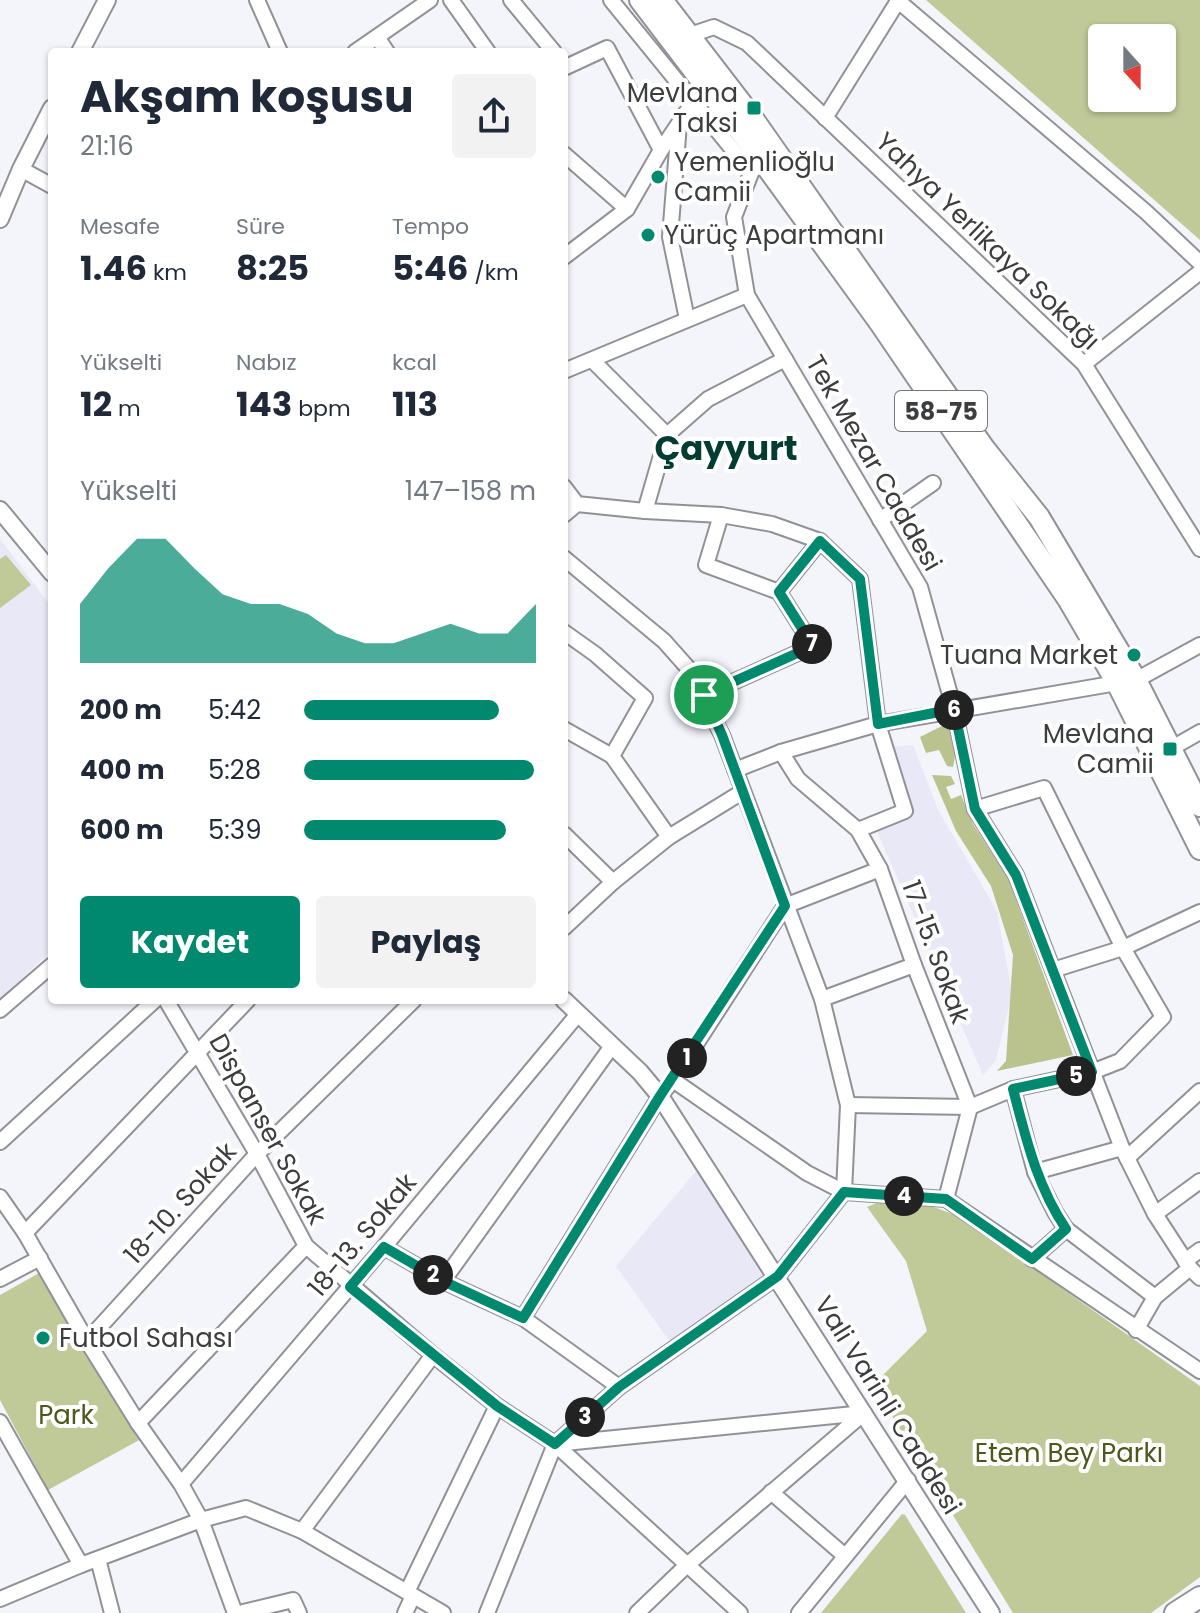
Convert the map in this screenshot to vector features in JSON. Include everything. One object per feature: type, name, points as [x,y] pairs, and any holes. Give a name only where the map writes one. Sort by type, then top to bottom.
[{"type":"main road","name":"58-75","points":[[640,0],[699,95],[754,163],[972,457],[1172,748],[1200,806]]},
{"type":"main road","name":"58-75","points":[[662,0],[749,113],[984,448],[1039,517],[1126,681],[1200,849]]},
{"type":"main road","points":[[1175,1613],[1200,1597]]},
{"type":"street","points":[[82,48],[107,0]]},
{"type":"street","points":[[257,0],[278,48]]},
{"type":"street","points":[[361,48],[430,0]]},
{"type":"street","points":[[451,0],[485,48]]},
{"type":"street","points":[[511,0],[551,48]]},
{"type":"street","points":[[568,254],[627,209],[661,150],[699,95],[611,0]]},
{"type":"street","points":[[825,118],[898,1],[1146,212],[1200,263]]},
{"type":"street","name":"Yahya Yerlikaya Sokağı","points":[[690,35],[714,27],[747,43],[1084,364],[1200,549]]},
{"type":"street","points":[[377,37],[384,48]]},
{"type":"street","points":[[568,66],[607,48],[661,150]]},
{"type":"street","points":[[0,219],[48,116]]},
{"type":"street","points":[[679,124],[670,237],[687,319]]},
{"type":"street","points":[[568,157],[627,209]]},
{"type":"street","name":"Tek Mezar Caddesi","points":[[754,163],[734,217],[747,295],[920,587],[954,709],[975,809],[1016,875],[1125,1153],[1155,1214],[1191,1269]]},
{"type":"street","points":[[21,169],[48,184]]},
{"type":"street","points":[[1084,364],[1200,272]]},
{"type":"street","points":[[568,369],[747,295]]},
{"type":"street","points":[[645,511],[667,435],[708,399],[785,359]]},
{"type":"street","points":[[592,360],[667,435]]},
{"type":"street","points":[[880,520],[933,483]]},
{"type":"street","points":[[568,492],[577,504]]},
{"type":"street","points":[[568,512],[577,504],[721,515],[772,524],[820,541],[860,579],[878,724],[905,811],[858,830]]},
{"type":"street","points":[[0,510],[48,568]]},
{"type":"street","points":[[704,695],[813,646],[779,592],[706,565],[721,515]]},
{"type":"street","points":[[779,592],[820,541]]},
{"type":"street","points":[[487,1613],[555,1444],[619,1387],[778,1276],[844,1192],[848,1105],[822,999],[704,695],[688,668],[664,641],[568,561]]},
{"type":"street","points":[[568,635],[645,698],[612,756]]},
{"type":"street","points":[[735,770],[781,752],[878,724],[1126,681],[1200,645]]},
{"type":"street","points":[[568,731],[612,756],[669,837]]},
{"type":"street","points":[[1172,748],[1200,732]]},
{"type":"street","name":"17-15. Sokak","points":[[781,752],[798,779],[858,830],[880,869],[970,1107]]},
{"type":"street","points":[[848,1105],[970,1107],[1013,1089],[1092,1072],[1120,1061],[1163,1017],[1123,948],[1044,788],[975,809]]},
{"type":"street","points":[[568,924],[613,882],[669,837],[742,792]]},
{"type":"street","points":[[568,838],[613,882]]},
{"type":"street","points":[[523,1318],[660,1096],[785,906],[880,869]]},
{"type":"street","points":[[1053,970],[1123,948],[1200,912]]},
{"type":"street","points":[[822,999],[914,965]]},
{"type":"street","points":[[0,1010],[48,968]]},
{"type":"street","points":[[0,1142],[151,1004]]},
{"type":"street","name":"Dispanser Sokak","points":[[168,1004],[257,1154],[306,1246],[350,1287],[497,1406],[555,1444],[740,1613]]},
{"type":"street","points":[[25,1233],[244,1004]]},
{"type":"street","name":"18-10. Sokak","points":[[87,1341],[257,1154],[410,1004]]},
{"type":"street","name":"Vali Varinli Caddesi","points":[[568,1004],[660,1096],[991,1613]]},
{"type":"street","name":"18-13. Sokak","points":[[181,1484],[578,1014]]},
{"type":"street","points":[[443,1281],[612,1046]]},
{"type":"street","points":[[673,1080],[807,1173],[844,1192],[946,1199],[1200,1371]]},
{"type":"street","points":[[1013,1089],[1035,1172],[1066,1229],[1155,1297]]},
{"type":"street","points":[[1035,1172],[1125,1153],[1200,1091]]},
{"type":"street","points":[[946,1199],[970,1107]]},
{"type":"street","points":[[1155,1214],[1200,1181]]},
{"type":"street","points":[[0,1197],[25,1233],[138,1423],[181,1484],[201,1520],[237,1613],[293,1600],[299,1613]]},
{"type":"street","points":[[1032,1259],[1066,1229]]},
{"type":"street","points":[[138,1423],[306,1246]]},
{"type":"street","points":[[384,1247],[443,1281],[523,1318],[619,1387]]},
{"type":"street","points":[[1136,1330],[1155,1297],[1191,1269],[1200,1250]]},
{"type":"street","points":[[0,1279],[40,1258]]},
{"type":"street","points":[[302,1531],[433,1355]]},
{"type":"street","points":[[405,1613],[410,1594],[497,1406]]},
{"type":"street","points":[[555,1444],[864,1413]]},
{"type":"street","points":[[637,1613],[687,1565],[864,1413]]},
{"type":"street","points":[[0,1422],[4,1439],[81,1565]]},
{"type":"street","points":[[799,1613],[908,1480]]},
{"type":"street","points":[[771,1492],[845,1556]]},
{"type":"street","points":[[12,1613],[3,1598],[201,1520],[246,1508],[302,1531],[443,1613]]},
{"type":"street","points":[[98,1559],[112,1613]]},
{"type":"shaded area","points":[[0,539],[48,603],[48,954],[0,999]]},
{"type":"shaded area","points":[[913,745],[938,810],[997,911],[1012,993],[996,1060],[983,1075],[876,829],[910,815],[890,747]]},
{"type":"shaded area","points":[[698,1169],[768,1279],[670,1342],[616,1266]]},
{"type":"green space","points":[[926,0],[1200,0],[1200,240]]},
{"type":"green space","points":[[6,555],[31,585],[0,608],[0,559]]},
{"type":"green space","points":[[946,724],[955,744],[953,767],[947,766],[939,750],[926,753],[920,737]]},
{"type":"green space","points":[[932,775],[951,776],[955,784],[946,787],[951,799],[961,795],[973,824],[1008,878],[1073,1055],[997,1071],[1006,1061],[1013,955],[991,886],[956,831]]},
{"type":"green space","name":"Etem Bey Parkı","points":[[898,1194],[961,1217],[1200,1386],[1200,1577],[1151,1613],[1013,1613],[873,1385],[927,1331],[906,1261],[867,1207]]},
{"type":"green space","name":"Park","points":[[41,1272],[141,1439],[48,1490],[0,1400],[0,1295]]},
{"type":"green space","points":[[902,1514],[966,1613],[821,1613]]},
{"type":"place","name":"Mevlana Taksi","points":[[754,108]]},
{"type":"place","name":"Yemenlioğlu Camii","points":[[658,177]]},
{"type":"place","name":"Yürüç Apartmanı","points":[[648,235]]},
{"type":"place","name":"Tuana Market","points":[[1134,655]]},
{"type":"place","name":"Mevlana Camii","points":[[1170,749]]},
{"type":"place","name":"Futbol Sahası","points":[[43,1338]]},
{"type":"district","name":"Çayyurt","points":[[726,448]]},
{"type":"route","points":[[820,541],[860,579],[878,724],[954,709],[975,809],[1016,875],[1092,1072],[1013,1089],[1035,1172],[1066,1229],[1032,1259],[946,1199],[844,1192],[778,1276],[619,1387],[555,1444],[497,1406],[350,1287],[384,1247],[443,1281],[523,1318],[660,1096],[785,906],[722,735],[704,695],[813,646],[779,592],[820,541]]}]
